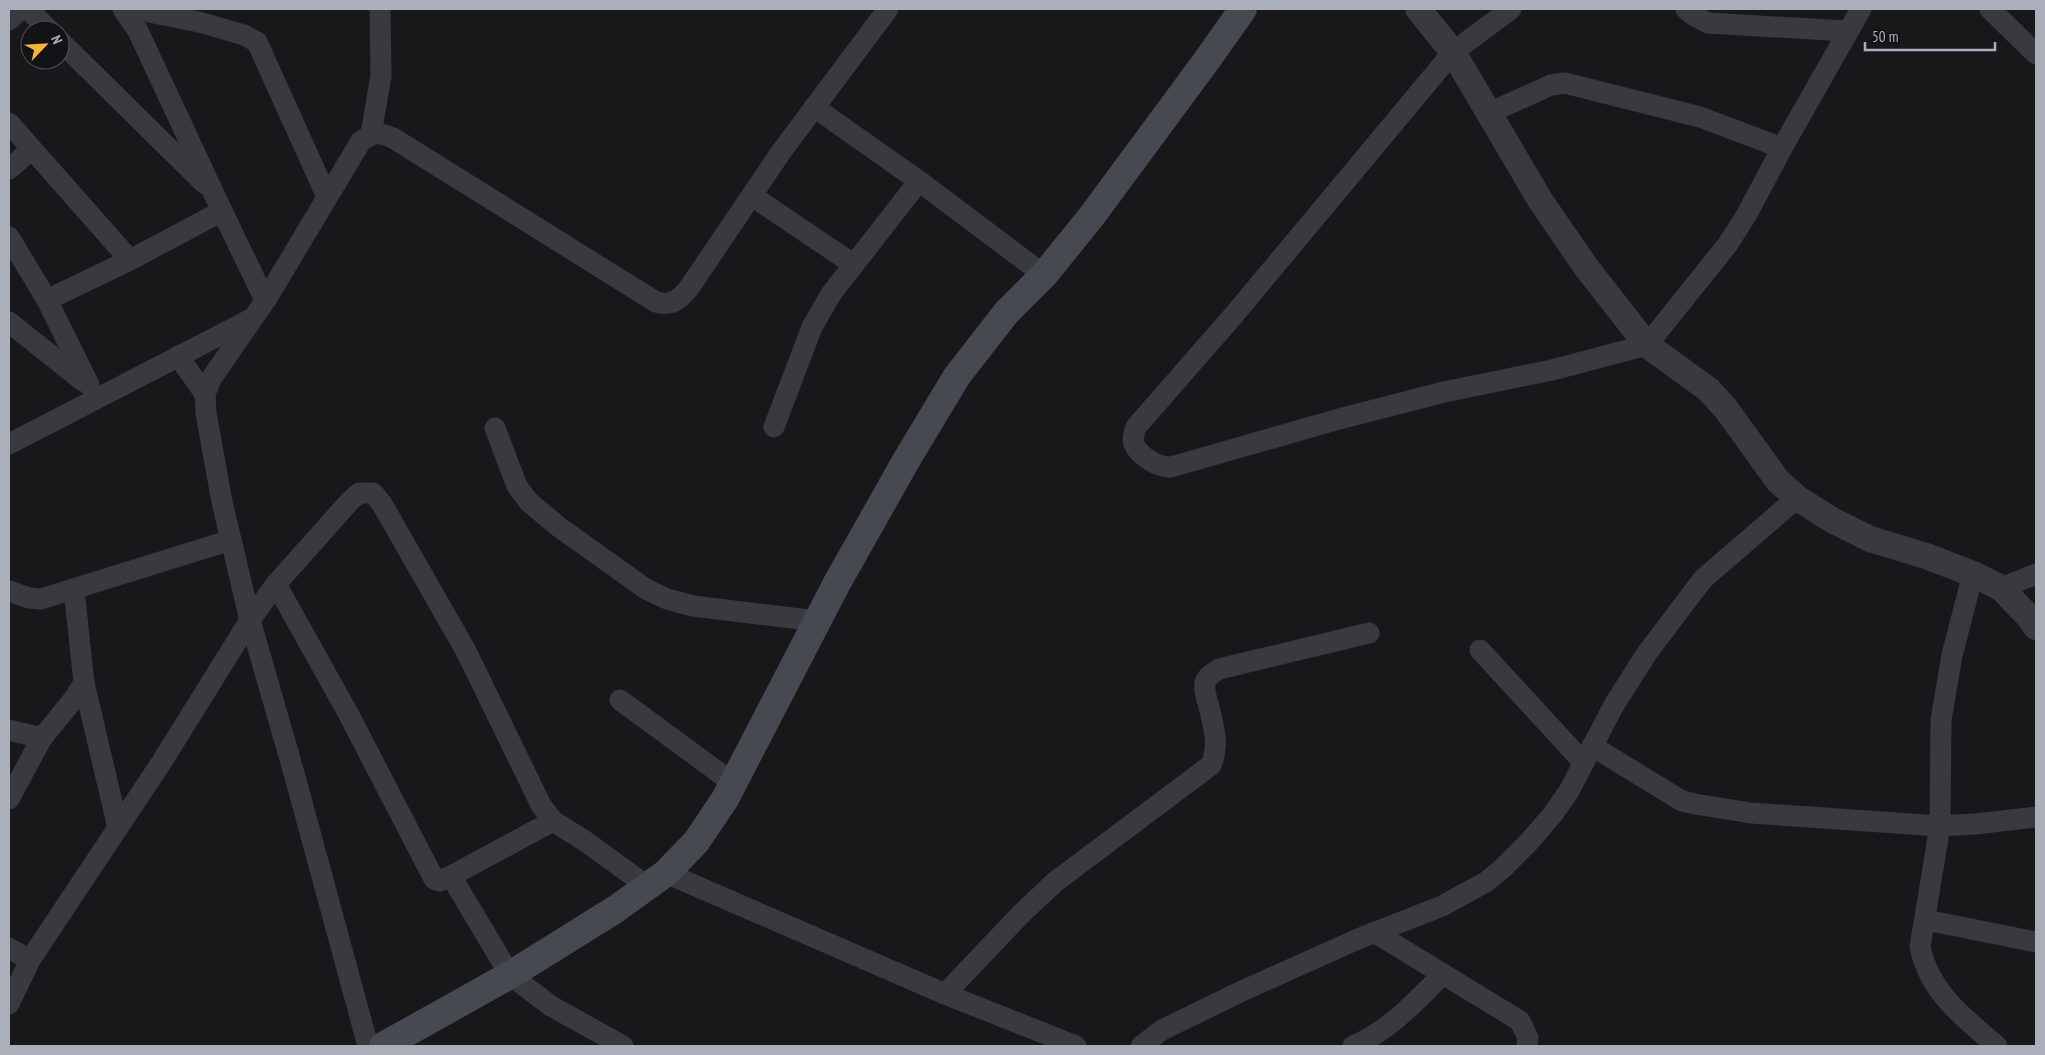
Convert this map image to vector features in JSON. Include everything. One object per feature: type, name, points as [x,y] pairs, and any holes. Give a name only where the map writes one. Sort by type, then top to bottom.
[{"type":"main road","points":[[384,1046],[510,975],[616,909],[657,879],[696,842],[725,799],[818,621],[906,459],[957,376],[1006,313],[1044,275],[1097,209],[1208,60],[1243,9]]},
{"type":"street","points":[[9,20],[21,9]]},
{"type":"street","points":[[28,9],[39,20]]},
{"type":"street","points":[[123,9],[138,31],[217,202],[259,309]]},
{"type":"street","points":[[134,9],[199,22],[244,35],[257,42],[326,197]]},
{"type":"street","points":[[371,134],[381,76],[380,9]]},
{"type":"street","points":[[205,394],[211,379],[259,309],[361,141],[371,134],[380,133],[393,138],[656,302],[666,305],[674,302],[689,288],[814,107],[888,9]]},
{"type":"street","points":[[1418,9],[1453,52],[1540,200],[1586,268],[1647,345],[1709,390],[1744,431],[1778,480],[1797,498],[1832,520],[1870,539],[1926,556],[1973,574],[2001,588],[2036,627]]},
{"type":"street","points":[[1511,9],[1453,52],[1239,308],[1136,427],[1133,436],[1134,444],[1139,451],[1158,466],[1171,467],[1424,397],[1543,372],[1647,345],[1728,244],[1747,214],[1861,9]]},
{"type":"street","points":[[1686,9],[1708,23],[1848,31]]},
{"type":"street","points":[[1990,9],[2036,54]]},
{"type":"street","points":[[70,51],[217,202]]},
{"type":"street","points":[[1489,112],[1551,84],[1564,83],[1700,117],[1782,148]]},
{"type":"street","points":[[814,107],[919,181],[1044,275]]},
{"type":"street","points":[[9,124],[130,260]]},
{"type":"street","points":[[9,169],[32,149]]},
{"type":"street","points":[[774,427],[812,327],[830,294],[919,181]]},
{"type":"street","points":[[752,196],[853,264]]},
{"type":"street","points":[[47,300],[130,260],[217,202]]},
{"type":"street","points":[[9,237],[47,300],[94,392]]},
{"type":"street","points":[[9,443],[94,392],[178,356],[259,309]]},
{"type":"street","points":[[9,322],[94,392]]},
{"type":"street","points":[[178,356],[205,394],[221,493],[250,620],[294,773],[368,1046]]},
{"type":"street","points":[[495,428],[516,486],[529,502],[559,528],[646,589],[667,600],[693,606],[818,621]]},
{"type":"street","points":[[9,1004],[30,960],[118,828],[250,620],[276,584],[350,501],[359,493],[373,493],[382,504],[466,651],[542,805],[553,821],[657,879],[1076,1046]]},
{"type":"street","points":[[1141,1046],[1162,1030],[1242,991],[1374,932],[1442,906],[1486,882],[1529,842],[1553,814],[1569,791],[1614,705],[1647,654],[1703,579],[1797,498]]},
{"type":"street","points":[[9,590],[29,598],[41,599],[231,540]]},
{"type":"street","points":[[1973,574],[1956,639],[1941,720],[1940,826],[1926,920],[1920,947],[1923,960],[1934,986],[1954,1008],[1997,1046]]},
{"type":"street","points":[[2001,588],[2036,574]]},
{"type":"street","points":[[276,584],[348,713],[434,879],[439,881],[451,876],[553,821]]},
{"type":"street","points":[[74,589],[84,683],[118,828]]},
{"type":"street","points":[[945,994],[1022,913],[1056,882],[1211,765],[1216,753],[1216,742],[1205,692],[1205,682],[1210,675],[1219,669],[1369,633]]},
{"type":"street","points":[[1480,650],[1587,754],[1682,801],[1751,812],[1940,826],[2036,817]]},
{"type":"street","points":[[9,799],[42,738],[73,700],[84,683]]},
{"type":"street","points":[[620,700],[733,783]]},
{"type":"street","points":[[9,730],[42,738]]},
{"type":"street","points":[[451,876],[510,975],[551,1006],[623,1046]]},
{"type":"street","points":[[1926,920],[2036,942]]},
{"type":"street","points":[[1374,932],[1520,1021],[1528,1038],[1527,1046]]},
{"type":"street","points":[[9,948],[30,960]]},
{"type":"street","points":[[1353,1046],[1387,1026],[1407,1010],[1442,974]]}]
